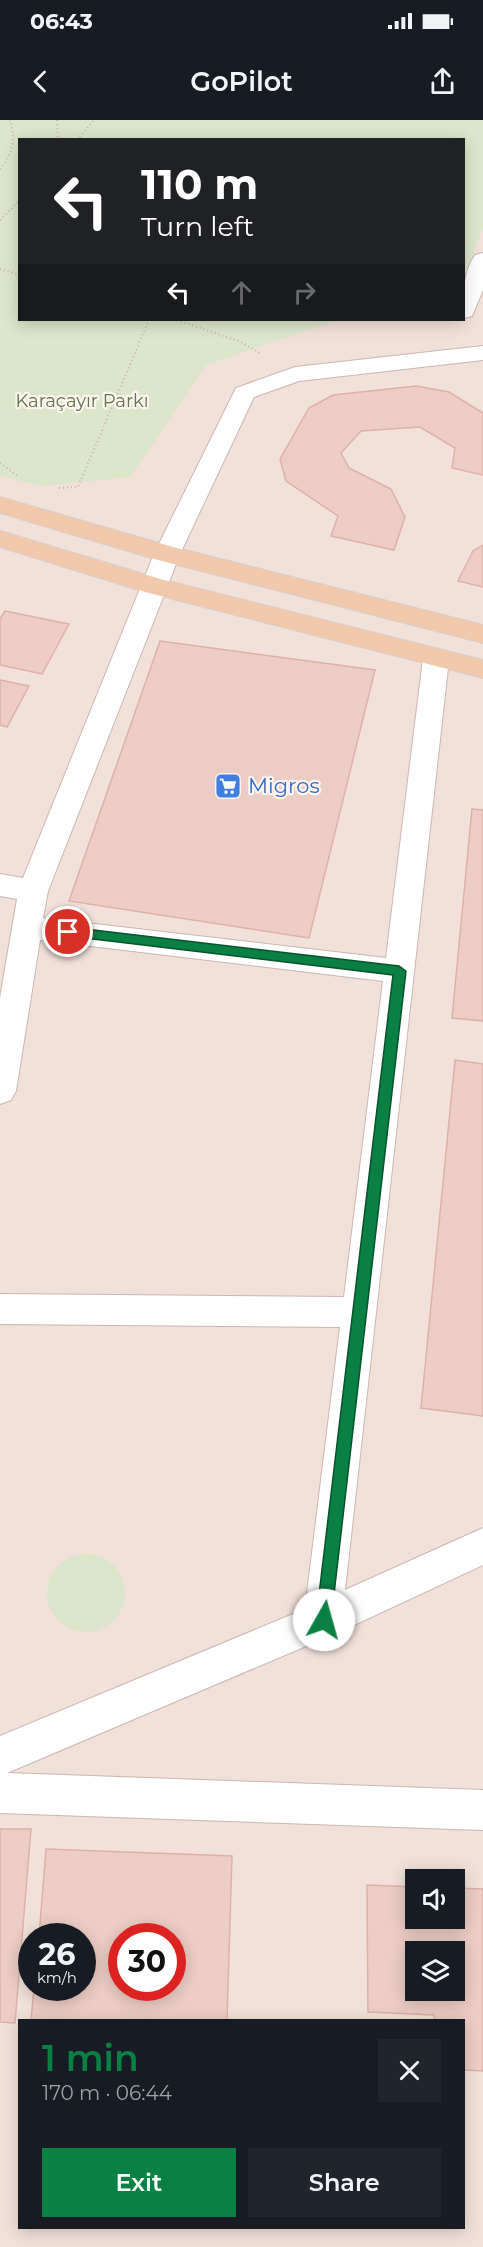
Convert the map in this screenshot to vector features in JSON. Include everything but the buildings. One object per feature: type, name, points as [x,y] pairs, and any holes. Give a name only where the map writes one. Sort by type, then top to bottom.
[{"type":"main road","points":[[0,505],[167,554],[483,634]]},
{"type":"main road","points":[[0,539],[154,586],[436,659],[483,669]]},
{"type":"street","points":[[465,307],[483,260]]},
{"type":"street","points":[[0,1091],[33,891],[167,554],[244,393],[295,374],[456,331],[483,353]]},
{"type":"street","points":[[324,1620],[436,659]]},
{"type":"street","points":[[0,885],[33,891]]},
{"type":"street","points":[[28,927],[399,971]]},
{"type":"street","points":[[0,1309],[360,1312]]},
{"type":"street","points":[[0,1756],[324,1620],[483,1546]]},
{"type":"street","points":[[0,1793],[483,1810]]},
{"type":"path","points":[[0,169],[10,158],[16,136],[10,120]]},
{"type":"path","points":[[57,120],[58,138]]},
{"type":"path","points":[[78,138],[94,120]]},
{"type":"path","points":[[0,220],[18,202]]},
{"type":"path","points":[[0,269],[18,274]]},
{"type":"path","points":[[57,488],[78,487],[149,321]]},
{"type":"path","points":[[180,321],[241,342],[295,374]]},
{"type":"shaded area","points":[[0,120],[483,120],[483,2247],[0,2247]]},
{"type":"green space","name":"Karaçayır Parkı","points":[[0,120],[483,120],[483,228],[465,273],[465,138],[18,138],[18,321],[335,321],[206,365],[130,477],[41,486],[0,476]]},
{"type":"green space","points":[[86,1554],[101,1557],[118,1571],[125,1593],[122,1608],[108,1625],[86,1632],[71,1629],[54,1615],[47,1593],[50,1578],[64,1561]]},
{"type":"place","name":"Migros","points":[[228,786]]},
{"type":"route","points":[[68,932],[399,971],[324,1620]]}]
